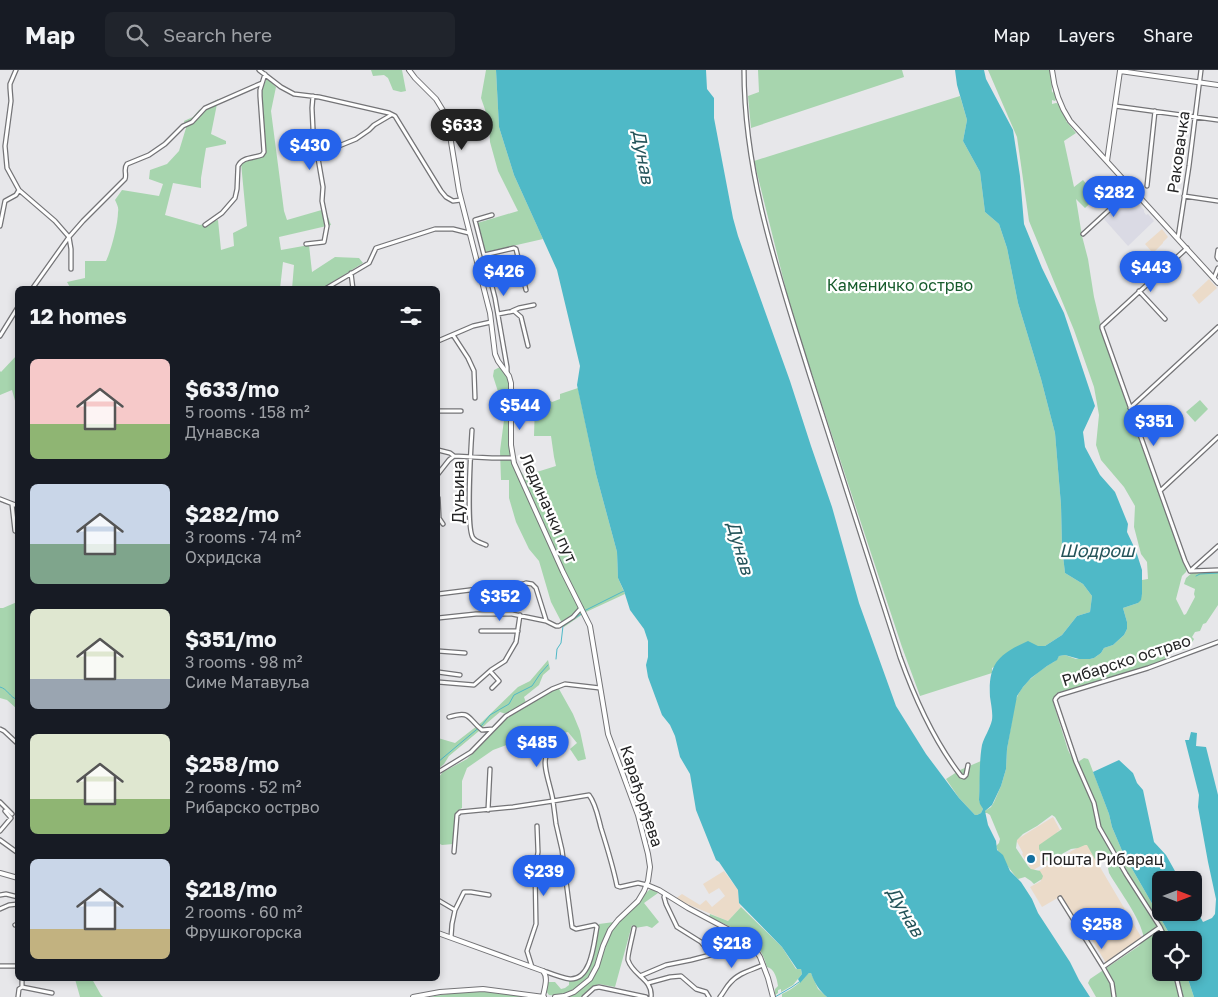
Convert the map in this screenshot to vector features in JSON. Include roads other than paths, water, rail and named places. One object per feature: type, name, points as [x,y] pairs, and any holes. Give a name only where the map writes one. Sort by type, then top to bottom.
[{"type":"main road","name":"Лединачки пут","points":[[409,70],[436,99],[446,117],[461,200],[488,302],[495,354],[510,378],[512,386],[510,440],[512,458],[529,499],[593,636],[600,688]]},
{"type":"main road","points":[[1052,70],[1055,88],[1068,118],[1218,283]]},
{"type":"main road","points":[[1107,161],[1120,71],[1218,85]]},
{"type":"main road","points":[[1102,156],[1108,151]]},
{"type":"main road","name":"Карађорђева","points":[[600,688],[608,734],[632,798],[645,842],[650,867],[647,885]]},
{"type":"main road","points":[[0,873],[15,877]]},
{"type":"main road","points":[[555,997],[574,992],[590,979],[597,966],[610,930],[638,901],[647,885],[750,941],[763,965],[773,996]]},
{"type":"main road","points":[[413,997],[440,992],[483,989],[543,997],[547,977],[543,971],[440,933]]},
{"type":"street","points":[[16,70],[10,84],[11,101],[5,146],[7,168],[19,190],[55,221],[69,237],[71,269]]},
{"type":"street","points":[[259,70],[281,87],[294,94],[332,99],[395,116],[441,191],[453,201],[461,200]]},
{"type":"street","points":[[744,70],[744,96],[750,158],[760,208],[788,306],[897,648],[918,701],[941,745],[961,776],[964,777],[966,775],[968,765]]},
{"type":"street","points":[[1161,77],[1162,70]]},
{"type":"street","name":"Раковачка","points":[[1178,238],[1201,70]]},
{"type":"street","points":[[205,225],[222,213],[235,198],[240,162],[262,155],[264,152],[260,96],[265,74]]},
{"type":"street","points":[[34,286],[69,237],[125,179],[127,164],[148,155],[165,144],[183,126],[192,122],[205,108],[262,83]]},
{"type":"street","points":[[306,244],[324,242],[327,232],[322,201],[323,187],[313,129],[313,96]]},
{"type":"street","points":[[1115,106],[1218,120]]},
{"type":"street","points":[[1147,186],[1155,111]]},
{"type":"street","points":[[317,152],[329,150],[356,139],[391,114]]},
{"type":"street","points":[[1083,234],[1132,189]]},
{"type":"street","points":[[0,224],[5,201],[16,195],[19,190]]},
{"type":"street","points":[[1184,196],[1218,201]]},
{"type":"street","points":[[492,215],[475,220],[498,314],[507,368],[506,373]]},
{"type":"street","points":[[330,286],[369,263],[376,248],[435,229],[453,229],[469,233]]},
{"type":"street","points":[[1187,248],[1102,326],[1190,571]]},
{"type":"street","points":[[484,255],[516,249],[526,290]]},
{"type":"street","points":[[1218,250],[1218,259]]},
{"type":"street","points":[[1214,278],[1218,268]]},
{"type":"street","points":[[351,273],[353,286]]},
{"type":"street","points":[[1139,291],[1166,320]]},
{"type":"street","points":[[512,312],[518,308],[534,305]]},
{"type":"street","points":[[0,336],[15,312]]},
{"type":"street","points":[[498,314],[517,312],[521,317],[528,346]]},
{"type":"street","points":[[440,340],[473,326],[491,322]]},
{"type":"street","points":[[1130,408],[1218,327]]},
{"type":"street","points":[[453,334],[473,367],[475,398]]},
{"type":"street","points":[[440,410],[461,411]]},
{"type":"street","name":"Дуњина","points":[[472,430],[469,515],[471,533],[472,538],[486,545]]},
{"type":"street","points":[[1160,491],[1218,437]]},
{"type":"street","points":[[440,450],[450,452],[454,456],[512,458]]},
{"type":"street","points":[[440,471],[454,456]]},
{"type":"street","points":[[0,498],[15,505]]},
{"type":"street","points":[[12,504],[15,531]]},
{"type":"street","points":[[440,521],[443,524]]},
{"type":"street","points":[[1190,571],[1218,546]]},
{"type":"street","points":[[1190,571],[1218,570]]},
{"type":"street","points":[[497,588],[526,583],[532,584],[536,588],[546,621]]},
{"type":"street","points":[[440,594],[478,589]]},
{"type":"street","points":[[440,618],[492,613],[520,615],[546,621],[556,626],[573,617],[582,609]]},
{"type":"street","points":[[440,682],[474,685],[504,661],[516,642],[520,615]]},
{"type":"street","points":[[481,631],[518,631]]},
{"type":"street","name":"Рибарско острво","points":[[1162,931],[1099,827],[1094,803],[1076,762],[1055,700],[1059,695],[1144,669],[1218,642]]},
{"type":"street","points":[[440,651],[465,653]]},
{"type":"street","points":[[490,671],[499,680],[492,688]]},
{"type":"street","points":[[440,672],[460,675]]},
{"type":"street","points":[[440,771],[471,752],[506,716],[552,689],[565,684],[600,688]]},
{"type":"street","points":[[448,716],[462,713],[467,715],[479,728],[494,729]]},
{"type":"street","points":[[0,729],[15,741]]},
{"type":"street","points":[[543,971],[570,978],[575,978],[582,974],[591,959],[597,926],[576,929],[572,927],[562,850],[545,760],[547,755],[557,745]]},
{"type":"street","points":[[488,810],[490,769]]},
{"type":"street","points":[[454,852],[458,814],[462,812],[513,807],[588,795],[597,814],[617,886],[647,885]]},
{"type":"street","points":[[0,802],[12,814]]},
{"type":"street","points":[[0,832],[10,818],[5,811]]},
{"type":"street","points":[[532,967],[527,951],[536,924],[535,870],[538,852],[537,826]]},
{"type":"street","points":[[0,840],[15,851]]},
{"type":"street","points":[[451,937],[455,910],[464,892],[489,895]]},
{"type":"street","points":[[665,894],[666,904],[677,927],[703,943],[710,955]]},
{"type":"street","points":[[0,895],[15,896]]},
{"type":"street","points":[[1060,898],[1112,983],[1114,997]]},
{"type":"street","points":[[440,901],[455,910]]},
{"type":"street","points":[[0,909],[15,904]]},
{"type":"street","points":[[1103,967],[1160,927]]},
{"type":"street","points":[[634,928],[628,958],[630,964],[648,983],[651,997]]},
{"type":"street","points":[[640,976],[666,965],[710,955],[750,941]]},
{"type":"street","points":[[720,997],[729,983],[735,978],[763,965]]},
{"type":"street","points":[[0,966],[15,966]]},
{"type":"street","points":[[547,977],[551,974]]},
{"type":"street","points":[[648,983],[681,976],[696,989],[706,992],[709,997]]},
{"type":"street","points":[[18,997],[22,981]]},
{"type":"street","points":[[1177,981],[1181,997]]},
{"type":"street","points":[[22,987],[52,994]]},
{"type":"street","points":[[584,997],[594,988],[604,987],[646,997]]},
{"type":"street","points":[[616,996],[617,990]]},
{"type":"water","points":[[496,70],[706,70],[707,89],[714,98],[714,118],[738,236],[790,381],[832,507],[859,603],[896,706],[926,754],[959,798],[977,815],[983,809],[979,800],[980,758],[982,745],[992,720],[990,685],[993,668],[1003,655],[1028,641],[1038,646],[1045,646],[1062,635],[1077,616],[1090,612],[1092,596],[1083,584],[1065,573],[1055,433],[1018,303],[1007,248],[999,224],[985,212],[980,172],[963,141],[967,120],[957,85],[955,70],[984,70],[986,79],[1013,130],[1020,176],[1024,224],[1042,268],[1064,313],[1095,406],[1083,432],[1085,447],[1100,475],[1115,492],[1128,524],[1127,532],[1142,570],[1141,600],[1138,603],[1123,608],[1127,622],[1127,629],[1124,635],[1113,645],[1104,648],[1094,658],[1079,659],[1065,655],[1059,656],[1057,660],[1031,678],[1017,696],[1007,749],[1006,769],[1001,786],[992,805],[985,811],[988,825],[996,841],[997,850],[1003,855],[1010,871],[1021,882],[1032,899],[1038,913],[1090,997],[827,997],[811,973],[800,983],[798,979],[802,974],[801,969],[797,969],[782,947],[739,903],[738,890],[716,860],[696,810],[690,774],[680,757],[675,736],[670,725],[662,715],[648,677],[646,665],[648,641],[644,629],[630,610],[618,578],[617,552],[596,474],[577,385],[580,366],[557,270],[514,175],[499,127]]},
{"type":"water","points":[[1191,732],[1197,733],[1196,746],[1206,747],[1218,795],[1218,997],[1194,997],[1189,981],[1202,981],[1202,931],[1168,931],[1162,921],[1202,920],[1203,922],[1212,918],[1215,914],[1216,899],[1198,807],[1199,795],[1185,740],[1189,740]]},
{"type":"water","points":[[1119,760],[1133,773],[1137,783],[1143,790],[1154,842],[1166,855],[1175,871],[1152,871],[1152,903],[1123,853],[1093,772]]},
{"type":"waterway","points":[[1196,576],[1218,573]]},
{"type":"waterway","points":[[584,611],[624,591]]},
{"type":"waterway","points":[[556,659],[557,649],[561,643],[563,626],[581,614]]},
{"type":"waterway","points":[[440,760],[482,725],[490,715],[509,704],[514,695],[532,686],[548,665]]},
{"type":"waterway","points":[[0,687],[15,698]]},
{"type":"waterway","points":[[775,997],[799,982]]},
{"type":"place","name":"Пошта Рибарац","points":[[1031,859]]},
{"type":"water label","name":"Дунав","points":[[643,157]]},
{"type":"water label","name":"Дунав","points":[[740,548]]},
{"type":"water label","name":"Шодрош","points":[[1097,551]]},
{"type":"water label","name":"Дунав","points":[[905,912]]},
{"type":"park label","name":"Каменичко острво","points":[[900,285]]}]
